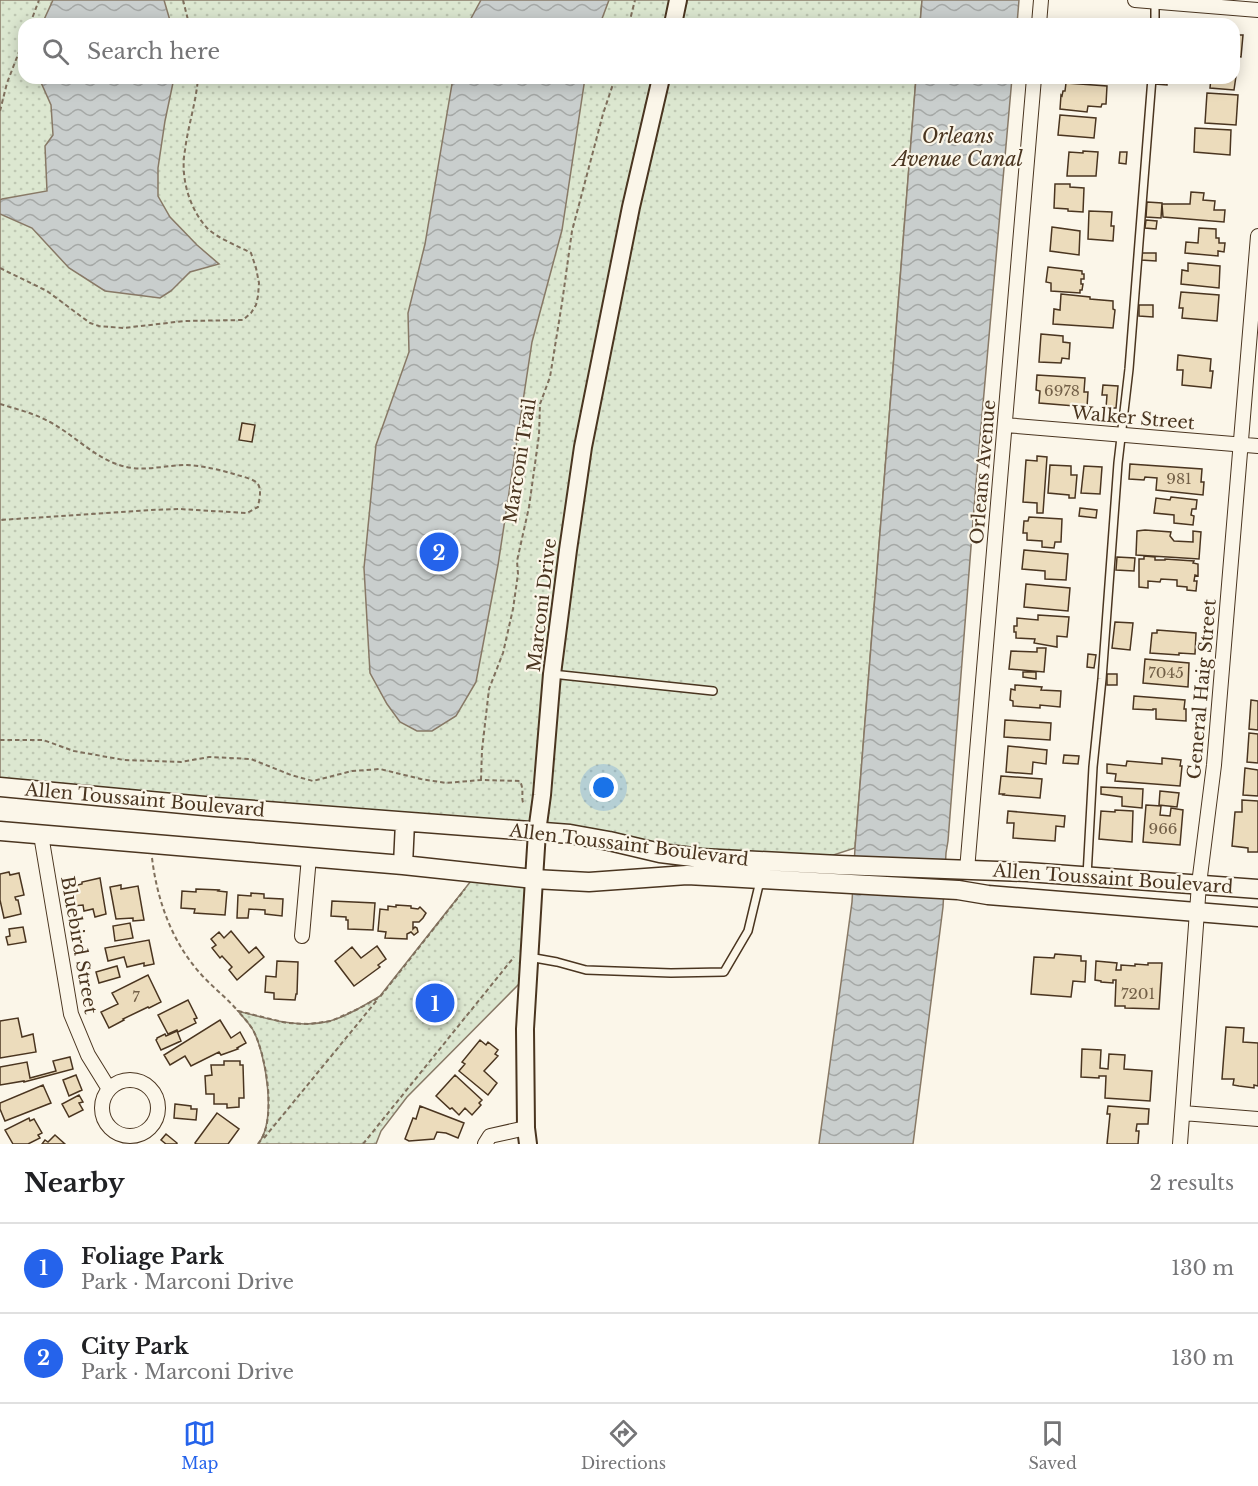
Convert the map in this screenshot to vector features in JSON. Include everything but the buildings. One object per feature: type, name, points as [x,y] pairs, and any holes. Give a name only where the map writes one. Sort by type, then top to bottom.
[{"type":"main road","name":"Allen Toussaint Boulevard","points":[[0,787],[570,834],[609,840],[660,853],[839,874],[988,895],[1258,918]]},
{"type":"main road","points":[[403,865],[405,822]]},
{"type":"main road","name":"Allen Toussaint Boulevard","points":[[0,831],[589,882],[687,875],[760,879],[963,870],[1052,873],[1258,889]]},
{"type":"main road","points":[[1050,900],[1052,873]]},
{"type":"street","points":[[674,18],[678,0]]},
{"type":"street","points":[[1040,18],[1041,0]]},
{"type":"street","points":[[1135,0],[1258,10]]},
{"type":"street","name":"Marconi Drive","points":[[527,1136],[525,1029],[537,832],[552,674],[583,447],[660,84]]},
{"type":"street","name":"Orleans Avenue","points":[[963,870],[1034,84]]},
{"type":"street","name":"General Haig Street","points":[[1180,1144],[1197,913],[1214,765],[1258,236]]},
{"type":"street","name":"Walker Street","points":[[1005,425],[1258,446]]},
{"type":"street","name":"Bluebird Street","points":[[41,835],[71,1014],[88,1055],[109,1089]]},
{"type":"street","points":[[302,936],[309,857]]},
{"type":"street","points":[[130,1079],[148,1086],[158,1102],[159,1111],[150,1128],[142,1134],[124,1136],[108,1126],[101,1110],[102,1100],[109,1089],[121,1081],[130,1079]]},
{"type":"street","points":[[1183,1113],[1258,1119]]},
{"type":"street","points":[[485,1144],[490,1136],[527,1136]]},
{"type":"lane","points":[[1155,1],[1155,18]]},
{"type":"lane","points":[[1087,876],[1093,767],[1152,84]]},
{"type":"lane","points":[[552,674],[713,691]]},
{"type":"lane","points":[[529,957],[586,970],[671,974],[724,972],[748,931],[760,879]]},
{"type":"path","points":[[32,18],[39,0]]},
{"type":"path","points":[[183,0],[188,18]]},
{"type":"path","points":[[631,18],[636,0]]},
{"type":"path","points":[[0,111],[7,83],[18,55]]},
{"type":"path","points":[[0,268],[47,291],[90,323],[99,326],[123,328],[185,321],[233,321],[243,320],[251,313],[256,305],[259,283],[251,254],[208,229],[189,198],[184,152],[197,84]]},
{"type":"path","name":"Marconi Trail","points":[[481,780],[489,689],[503,653],[513,609],[518,574],[517,561],[529,507],[539,435],[540,404],[549,377],[572,231],[613,84]]},
{"type":"path","points":[[0,404],[48,421],[114,464],[149,469],[186,465],[206,467],[249,478],[257,483],[260,493],[258,507],[247,513],[179,509],[0,520]]},
{"type":"path","points":[[0,740],[43,740],[74,751],[124,760],[181,762],[209,757],[251,759],[313,781],[352,771],[380,769],[446,783],[481,780],[520,781],[523,788],[522,801],[526,810]]},
{"type":"path","points":[[149,844],[154,878],[164,913],[179,944],[199,971],[238,1011],[252,1029],[261,1049],[268,1095],[268,1116],[262,1140]]},
{"type":"path","points":[[258,1144],[478,872]]},
{"type":"path","points":[[363,1144],[531,937]]},
{"type":"path","points":[[238,1011],[286,1023],[309,1024],[331,1021],[380,996]]},
{"type":"green space","points":[[0,0],[922,0],[920,18],[18,18],[18,84],[916,84],[855,848],[806,864],[609,841],[0,787]]},
{"type":"green space","points":[[478,872],[534,879],[528,975],[407,1097],[381,1131],[376,1144],[258,1144],[267,1120],[268,1087],[258,1041],[248,1022],[238,1011],[284,1022],[307,1024],[330,1021],[362,1007],[380,996]]},
{"type":"water","points":[[53,0],[164,0],[169,18],[45,18]]},
{"type":"water","points":[[481,0],[609,0],[602,18],[471,18]]},
{"type":"water","points":[[922,0],[1019,0],[1018,18],[920,18]]},
{"type":"water","points":[[42,84],[173,84],[158,168],[158,196],[170,217],[219,264],[190,272],[171,291],[160,298],[105,291],[69,268],[32,228],[0,214],[0,200],[2,199],[47,191],[45,146],[53,135],[51,105]]},
{"type":"water","points":[[452,84],[584,84],[562,230],[532,342],[498,565],[476,682],[456,716],[432,731],[417,731],[400,722],[370,673],[364,568],[376,445],[409,352],[408,313],[425,244]]},
{"type":"water","name":"Orleans Avenue Canal","points":[[916,84],[1011,84],[976,483],[943,907],[913,1144],[819,1144],[852,902]]},
{"type":"place","name":"City Park","points":[[439,552]]},
{"type":"place","name":"Foliage Park","points":[[435,1003]]}]
